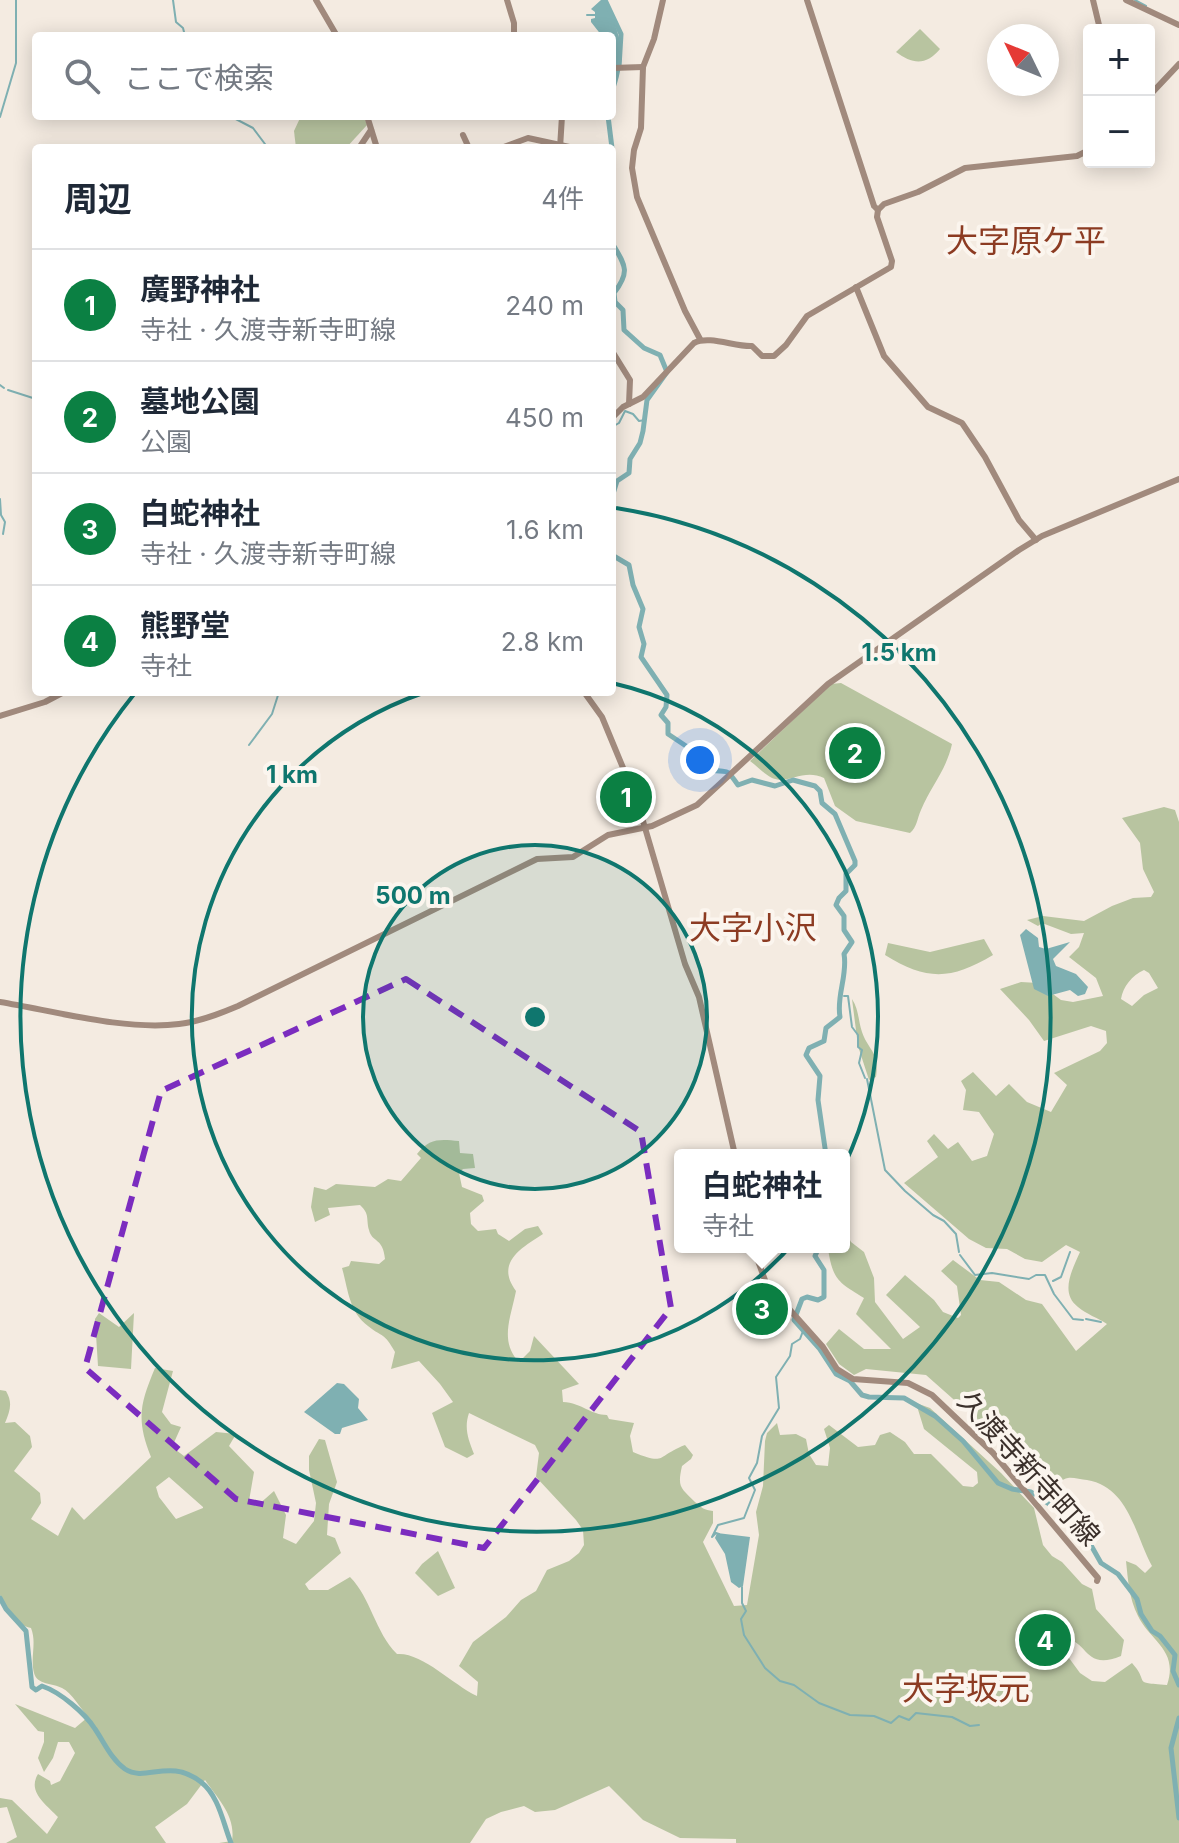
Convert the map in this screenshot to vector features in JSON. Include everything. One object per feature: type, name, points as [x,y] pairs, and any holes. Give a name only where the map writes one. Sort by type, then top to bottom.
[{"type":"street","points":[[316,0],[335,32]]},
{"type":"street","points":[[507,0],[514,32]]},
{"type":"street","points":[[663,0],[654,39],[643,67],[641,128],[632,163],[637,197],[700,339],[736,347],[752,346],[762,356],[774,356],[807,316],[886,272],[892,265],[878,210],[874,206],[833,85],[807,0]]},
{"type":"street","points":[[1093,0],[1099,24]]},
{"type":"street","points":[[1126,0],[1179,25]]},
{"type":"street","points":[[1155,90],[1179,64]]},
{"type":"street","points":[[616,68],[643,67]]},
{"type":"street","points":[[368,120],[376,144]]},
{"type":"street","points":[[560,144],[562,120]]},
{"type":"street","points":[[362,144],[371,130]]},
{"type":"street","points":[[463,135],[467,144]]},
{"type":"street","points":[[512,144],[528,138],[552,144]]},
{"type":"street","points":[[878,210],[884,204],[918,192],[965,168],[1083,153]]},
{"type":"street","points":[[856,287],[884,356],[928,407],[962,423],[985,457],[1019,520],[1036,540]]},
{"type":"street","points":[[616,415],[643,397],[666,370],[700,339]]},
{"type":"street","points":[[616,357],[630,380],[629,404]]},
{"type":"street","points":[[0,1002],[138,1024],[172,1025],[202,1019],[238,1006],[537,859],[573,857],[608,835],[645,828],[690,810],[828,684],[1036,540],[1179,479]]},
{"type":"street","points":[[0,716],[56,696]]},
{"type":"street","points":[[587,696],[602,717],[637,801],[685,964],[699,997],[734,1149]]},
{"type":"street","name":"久渡寺新寺町線","points":[[755,1253],[763,1278],[830,1355],[837,1369],[848,1377],[863,1381],[908,1383],[932,1395],[993,1453],[1098,1578],[1097,1581]]},
{"type":"highlighted area","points":[[406,979],[641,1132],[671,1308],[484,1548],[236,1499],[85,1368],[161,1091]]},
{"type":"green space","points":[[920,29],[940,49],[935,55],[924,61],[913,61],[896,52]]},
{"type":"green space","points":[[299,120],[365,120],[367,125],[350,144],[296,144],[294,131]]},
{"type":"green space","points":[[841,683],[952,744],[910,833],[856,821],[835,806],[824,778],[809,775],[778,780],[750,761],[831,684]]},
{"type":"green space","points":[[1164,807],[1175,810],[1179,822],[1179,1843],[736,1843],[736,1839],[680,1838],[643,1820],[609,1786],[555,1810],[535,1812],[524,1806],[501,1812],[486,1819],[470,1843],[219,1843],[232,1841],[233,1832],[225,1808],[205,1780],[187,1804],[155,1827],[166,1843],[6,1843],[17,1837],[7,1807],[0,1808],[0,1798],[12,1800],[47,1834],[58,1817],[39,1797],[35,1780],[38,1774],[50,1781],[51,1785],[60,1781],[75,1753],[69,1742],[58,1742],[44,1772],[38,1758],[44,1732],[38,1731],[15,1704],[75,1728],[88,1717],[66,1690],[36,1677],[31,1628],[16,1620],[0,1595],[0,1390],[6,1391],[10,1399],[5,1423],[15,1422],[30,1436],[32,1447],[14,1471],[40,1493],[41,1503],[31,1519],[58,1536],[72,1507],[84,1520],[151,1457],[143,1432],[142,1412],[155,1368],[173,1371],[162,1412],[171,1424],[181,1427],[172,1447],[184,1456],[216,1432],[236,1434],[229,1446],[254,1472],[249,1501],[257,1506],[274,1491],[286,1515],[283,1538],[296,1544],[314,1521],[316,1503],[309,1456],[319,1439],[325,1440],[337,1482],[329,1504],[327,1535],[335,1538],[341,1553],[305,1584],[309,1590],[328,1590],[350,1577],[363,1595],[383,1636],[397,1654],[427,1663],[477,1696],[478,1682],[459,1666],[473,1642],[506,1617],[521,1600],[536,1591],[547,1570],[569,1561],[584,1545],[583,1530],[576,1520],[536,1477],[539,1453],[535,1445],[469,1413],[467,1434],[474,1454],[467,1458],[445,1447],[432,1413],[453,1402],[419,1361],[391,1369],[395,1352],[386,1338],[357,1314],[342,1268],[349,1266],[351,1261],[379,1264],[385,1259],[382,1247],[370,1234],[363,1208],[360,1205],[328,1208],[330,1215],[315,1222],[311,1207],[314,1187],[326,1190],[336,1184],[375,1187],[388,1179],[401,1181],[421,1158],[417,1154],[421,1149],[441,1140],[459,1141],[460,1153],[473,1154],[475,1168],[463,1169],[459,1173],[462,1187],[482,1195],[484,1201],[470,1213],[471,1224],[478,1231],[496,1229],[509,1241],[525,1229],[538,1226],[543,1234],[513,1257],[508,1272],[516,1291],[508,1328],[509,1346],[513,1354],[519,1362],[530,1351],[534,1336],[579,1384],[562,1390],[563,1402],[607,1415],[609,1419],[634,1423],[630,1436],[633,1452],[657,1459],[685,1445],[693,1455],[682,1466],[680,1483],[697,1504],[713,1511],[713,1523],[703,1542],[734,1606],[747,1605],[759,1535],[756,1512],[763,1486],[765,1441],[767,1433],[777,1423],[780,1435],[796,1434],[806,1439],[809,1454],[816,1465],[828,1466],[830,1448],[824,1429],[829,1425],[858,1447],[875,1445],[880,1435],[890,1432],[905,1442],[914,1454],[931,1454],[963,1486],[973,1487],[978,1483],[977,1472],[924,1429],[916,1403],[930,1408],[1034,1508],[1043,1545],[1082,1584],[1092,1589],[1096,1609],[1124,1640],[1121,1656],[1108,1660],[1092,1657],[1069,1639],[1060,1638],[1055,1650],[1069,1658],[1080,1673],[1092,1681],[1105,1682],[1132,1663],[1143,1681],[1167,1685],[1169,1663],[1162,1647],[1143,1625],[1135,1609],[1126,1561],[1145,1573],[1152,1566],[1129,1514],[1112,1492],[1101,1484],[1072,1478],[1050,1485],[926,1375],[866,1369],[854,1375],[839,1364],[826,1344],[839,1329],[864,1349],[891,1349],[856,1314],[864,1298],[843,1284],[832,1267],[829,1253],[850,1253],[850,1240],[864,1252],[874,1278],[875,1302],[903,1339],[920,1327],[886,1295],[905,1275],[943,1312],[958,1318],[961,1315],[957,1286],[941,1271],[953,1260],[980,1280],[999,1282],[1026,1300],[1042,1304],[1076,1351],[1107,1324],[1081,1309],[1069,1295],[1069,1280],[1080,1252],[1066,1245],[1042,1262],[1025,1259],[1007,1249],[986,1248],[969,1239],[904,1183],[938,1157],[927,1141],[934,1134],[948,1149],[958,1142],[972,1161],[987,1156],[994,1134],[979,1112],[963,1110],[966,1090],[961,1081],[973,1072],[996,1096],[1009,1084],[1027,1102],[1051,1112],[1067,1085],[1054,1073],[1100,1051],[1107,1043],[1106,1031],[1091,1026],[1044,1041],[1000,989],[1021,982],[1038,983],[1061,1000],[1073,1002],[1103,996],[1096,978],[1069,957],[1079,947],[1084,933],[1071,934],[1027,920],[1043,916],[1084,921],[1133,898],[1151,897],[1154,892],[1143,869],[1140,843],[1122,818]],"holes":[[[1144,970],[1158,988],[1132,1006],[1121,999],[1132,978]],[[169,1477],[203,1507],[176,1519],[159,1497],[156,1487]]]},
{"type":"green space","points":[[984,939],[993,955],[951,973],[927,973],[885,955],[888,943],[930,952]]},
{"type":"green space","points":[[852,999],[864,1038],[876,1062],[876,1077],[869,1080],[858,1046]]},
{"type":"green space","points":[[99,1313],[119,1327],[134,1313],[131,1369],[98,1366],[95,1319]]},
{"type":"green space","points":[[438,1551],[455,1588],[438,1596],[415,1573]]},
{"type":"water","points":[[603,0],[619,37],[621,59],[616,87],[616,32],[599,32],[591,22],[595,12],[591,9]]},
{"type":"water","points":[[1026,929],[1038,938],[1039,947],[1046,949],[1070,942],[1053,959],[1056,966],[1076,974],[1088,987],[1085,994],[1078,996],[1070,990],[1048,996],[1034,989],[1020,935]]},
{"type":"water","points":[[337,1383],[344,1384],[359,1399],[358,1408],[368,1420],[342,1428],[340,1434],[335,1434],[304,1412]]},
{"type":"water","points":[[717,1533],[750,1537],[743,1586],[739,1588],[731,1582],[725,1554],[715,1538]]},
{"type":"waterway","points":[[0,117],[16,63],[16,0]]},
{"type":"waterway","points":[[173,0],[176,22],[184,32]]},
{"type":"waterway","points":[[605,0],[621,34],[619,67]]},
{"type":"waterway","points":[[1135,0],[1146,6]]},
{"type":"waterway","points":[[587,15],[598,15]]},
{"type":"waterway","points":[[238,120],[253,128],[265,144]]},
{"type":"waterway","points":[[608,120],[612,144]]},
{"type":"waterway","points":[[616,250],[624,268],[623,279],[616,290]]},
{"type":"waterway","points":[[616,303],[623,310],[624,330],[644,348],[660,355],[667,372],[647,400],[643,431],[630,459],[629,473],[616,484]]},
{"type":"waterway","points":[[0,385],[4,388]]},
{"type":"waterway","points":[[8,390],[32,398]]},
{"type":"waterway","points":[[616,425],[625,411],[639,421],[645,420]]},
{"type":"waterway","points":[[0,499],[1,515],[5,522],[3,534]]},
{"type":"waterway","points":[[616,557],[629,565],[643,609],[639,627],[644,644],[641,657],[667,695],[666,707],[661,715],[668,723],[668,734],[698,754],[709,769],[728,772],[738,785],[752,780],[775,786],[793,780],[815,786],[820,791],[822,803],[835,814],[855,861],[846,874],[846,891],[836,905],[844,916],[844,930],[852,942],[844,954],[840,1017],[826,1028],[824,1041],[809,1048],[806,1055],[820,1076],[818,1100],[825,1149]]},
{"type":"waterway","points":[[249,745],[272,714],[278,696]]},
{"type":"waterway","points":[[844,996],[848,996],[852,1027],[858,1035],[858,1047],[862,1050],[859,1063],[865,1078]]},
{"type":"waterway","points":[[867,1079],[885,1170],[956,1234],[959,1252]]},
{"type":"waterway","points":[[1053,1281],[1061,1277],[1070,1252]]},
{"type":"waterway","points":[[816,1253],[815,1256],[824,1270],[824,1297],[818,1300],[802,1299],[794,1320],[819,1348],[836,1374],[850,1381],[862,1395],[904,1398],[935,1416],[963,1441],[998,1483],[1031,1492],[1079,1524],[1101,1563],[1118,1574],[1137,1599],[1141,1614],[1152,1631],[1175,1655],[1173,1671],[1179,1685]]},
{"type":"waterway","points":[[960,1255],[975,1275],[992,1273],[1029,1279],[1045,1275],[1054,1294],[1073,1319],[1083,1320]]},
{"type":"waterway","points":[[1086,1319],[1101,1322]]},
{"type":"waterway","points":[[719,1534],[712,1537],[718,1525],[744,1518],[755,1490],[749,1478],[757,1463],[762,1436],[779,1408],[776,1377],[790,1356],[792,1344],[800,1339],[803,1331]]},
{"type":"waterway","points":[[742,1587],[742,1603],[746,1611],[741,1619],[744,1635],[765,1668],[780,1681],[794,1685],[819,1703],[850,1715],[874,1716],[891,1723],[899,1716],[909,1720],[916,1713],[952,1717],[970,1726],[979,1725]]},
{"type":"waterway","points":[[0,1598],[26,1631],[32,1687],[36,1690],[42,1686],[49,1689],[79,1710],[125,1769],[133,1773],[179,1771],[201,1782],[216,1802],[231,1843]]},
{"type":"waterway","points":[[1179,1718],[1171,1748],[1179,1818]]},
{"type":"place","name":"墓地公園","points":[[855,753]]},
{"type":"place","name":"廣野神社","points":[[626,797]]},
{"type":"place","name":"白蛇神社","points":[[762,1309]]},
{"type":"place","name":"熊野堂","points":[[1045,1640]]},
{"type":"district","name":"大字原ケ平","points":[[1026,241]]},
{"type":"district","name":"大字小沢","points":[[753,928]]},
{"type":"district","name":"大字坂元","points":[[966,1689]]}]
